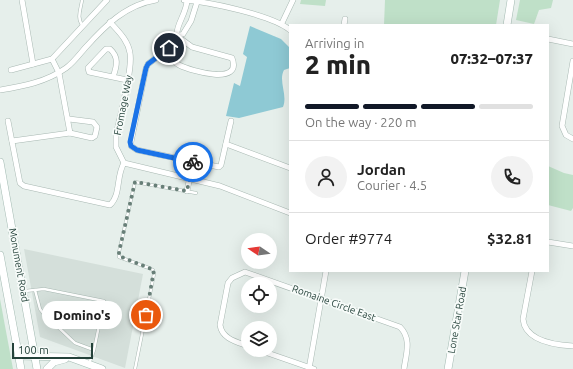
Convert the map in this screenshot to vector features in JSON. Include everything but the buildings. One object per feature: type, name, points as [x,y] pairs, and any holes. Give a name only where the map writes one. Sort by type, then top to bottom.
[{"type":"main road","points":[[507,24],[511,0]]},
{"type":"main road","name":"Monument Road","points":[[0,162],[4,201],[24,292],[37,369]]},
{"type":"main road","name":"Monument Road","points":[[0,255],[21,369]]},
{"type":"main road","name":"Lone Star Road","points":[[448,369],[465,272]]},
{"type":"main road","points":[[19,356],[69,357],[102,369]]},
{"type":"main road","points":[[47,369],[54,362],[69,357]]},
{"type":"street","points":[[22,0],[33,64]]},
{"type":"street","points":[[11,70],[52,59],[107,0]]},
{"type":"street","points":[[0,90],[30,85],[59,72],[67,67],[110,22],[141,2],[156,0]]},
{"type":"street","points":[[165,52],[180,65],[198,70],[225,75],[230,74],[233,70],[234,63],[232,58],[192,47],[177,36],[176,30],[182,20],[186,0],[267,17],[289,29]]},
{"type":"street","points":[[282,24],[293,0]]},
{"type":"street","points":[[197,2],[189,24],[183,34],[177,36],[165,52],[148,64],[146,68],[130,142],[131,146],[137,150],[219,168],[231,121]]},
{"type":"street","points":[[182,20],[189,24]]},
{"type":"street","name":"Fromage Way","points":[[110,22],[127,43],[130,53],[127,80],[116,135],[116,147],[124,163]]},
{"type":"street","points":[[549,39],[573,44]]},
{"type":"street","points":[[113,76],[117,59],[110,48],[106,49],[88,68],[89,72],[127,80]]},
{"type":"street","points":[[52,59],[59,72],[69,119],[70,133]]},
{"type":"street","points":[[573,61],[562,126],[563,131],[573,139]]},
{"type":"street","points":[[12,141],[70,133],[92,138],[95,136],[97,127],[93,122],[69,119]]},
{"type":"street","points":[[8,121],[20,183],[24,186],[110,205],[115,201],[124,163],[220,186],[289,213]]},
{"type":"street","points":[[226,144],[289,168]]},
{"type":"street","points":[[187,191],[193,162]]},
{"type":"street","points":[[549,242],[573,246]]},
{"type":"street","name":"Romaine Circle East","points":[[241,344],[231,340],[221,331],[220,320],[228,283],[232,278],[245,272],[400,327],[406,334],[408,340],[404,369]]},
{"type":"street","points":[[277,356],[310,368],[326,272]]},
{"type":"street","points":[[532,272],[523,319],[524,327],[534,338],[567,346],[573,346]]},
{"type":"lane","points":[[82,0],[79,22],[83,26]]},
{"type":"lane","points":[[135,369],[154,270],[119,256],[135,182],[196,193]]},
{"type":"lane","points":[[24,292],[44,289],[104,301],[94,350],[89,364]]},
{"type":"lane","points":[[35,290],[40,309],[43,313],[75,343],[94,350]]},
{"type":"shaded area","points":[[24,249],[143,274],[125,368],[40,337]]},
{"type":"green space","points":[[301,0],[326,0],[325,6],[300,4]]},
{"type":"green space","points":[[385,0],[500,0],[496,24],[384,24]]},
{"type":"green space","points":[[520,0],[553,0],[551,8],[539,10],[534,24],[516,20]]},
{"type":"green space","points":[[549,166],[573,175],[573,208],[571,211],[549,205]]},
{"type":"green space","points":[[0,299],[13,369],[0,369]]},
{"type":"water","points":[[250,26],[281,39],[289,47],[289,68],[284,70],[282,74],[284,98],[283,107],[239,118],[226,116],[234,83],[240,86],[247,57],[243,54]]},
{"type":"way so far","points":[[146,315],[154,270],[125,260],[119,256],[135,182],[187,191],[193,162]]},
{"type":"place","name":"Domino's","points":[[146,315]]},
{"type":"route","points":[[169,48],[148,64],[146,68],[130,142],[131,146],[137,150],[193,162]]}]
